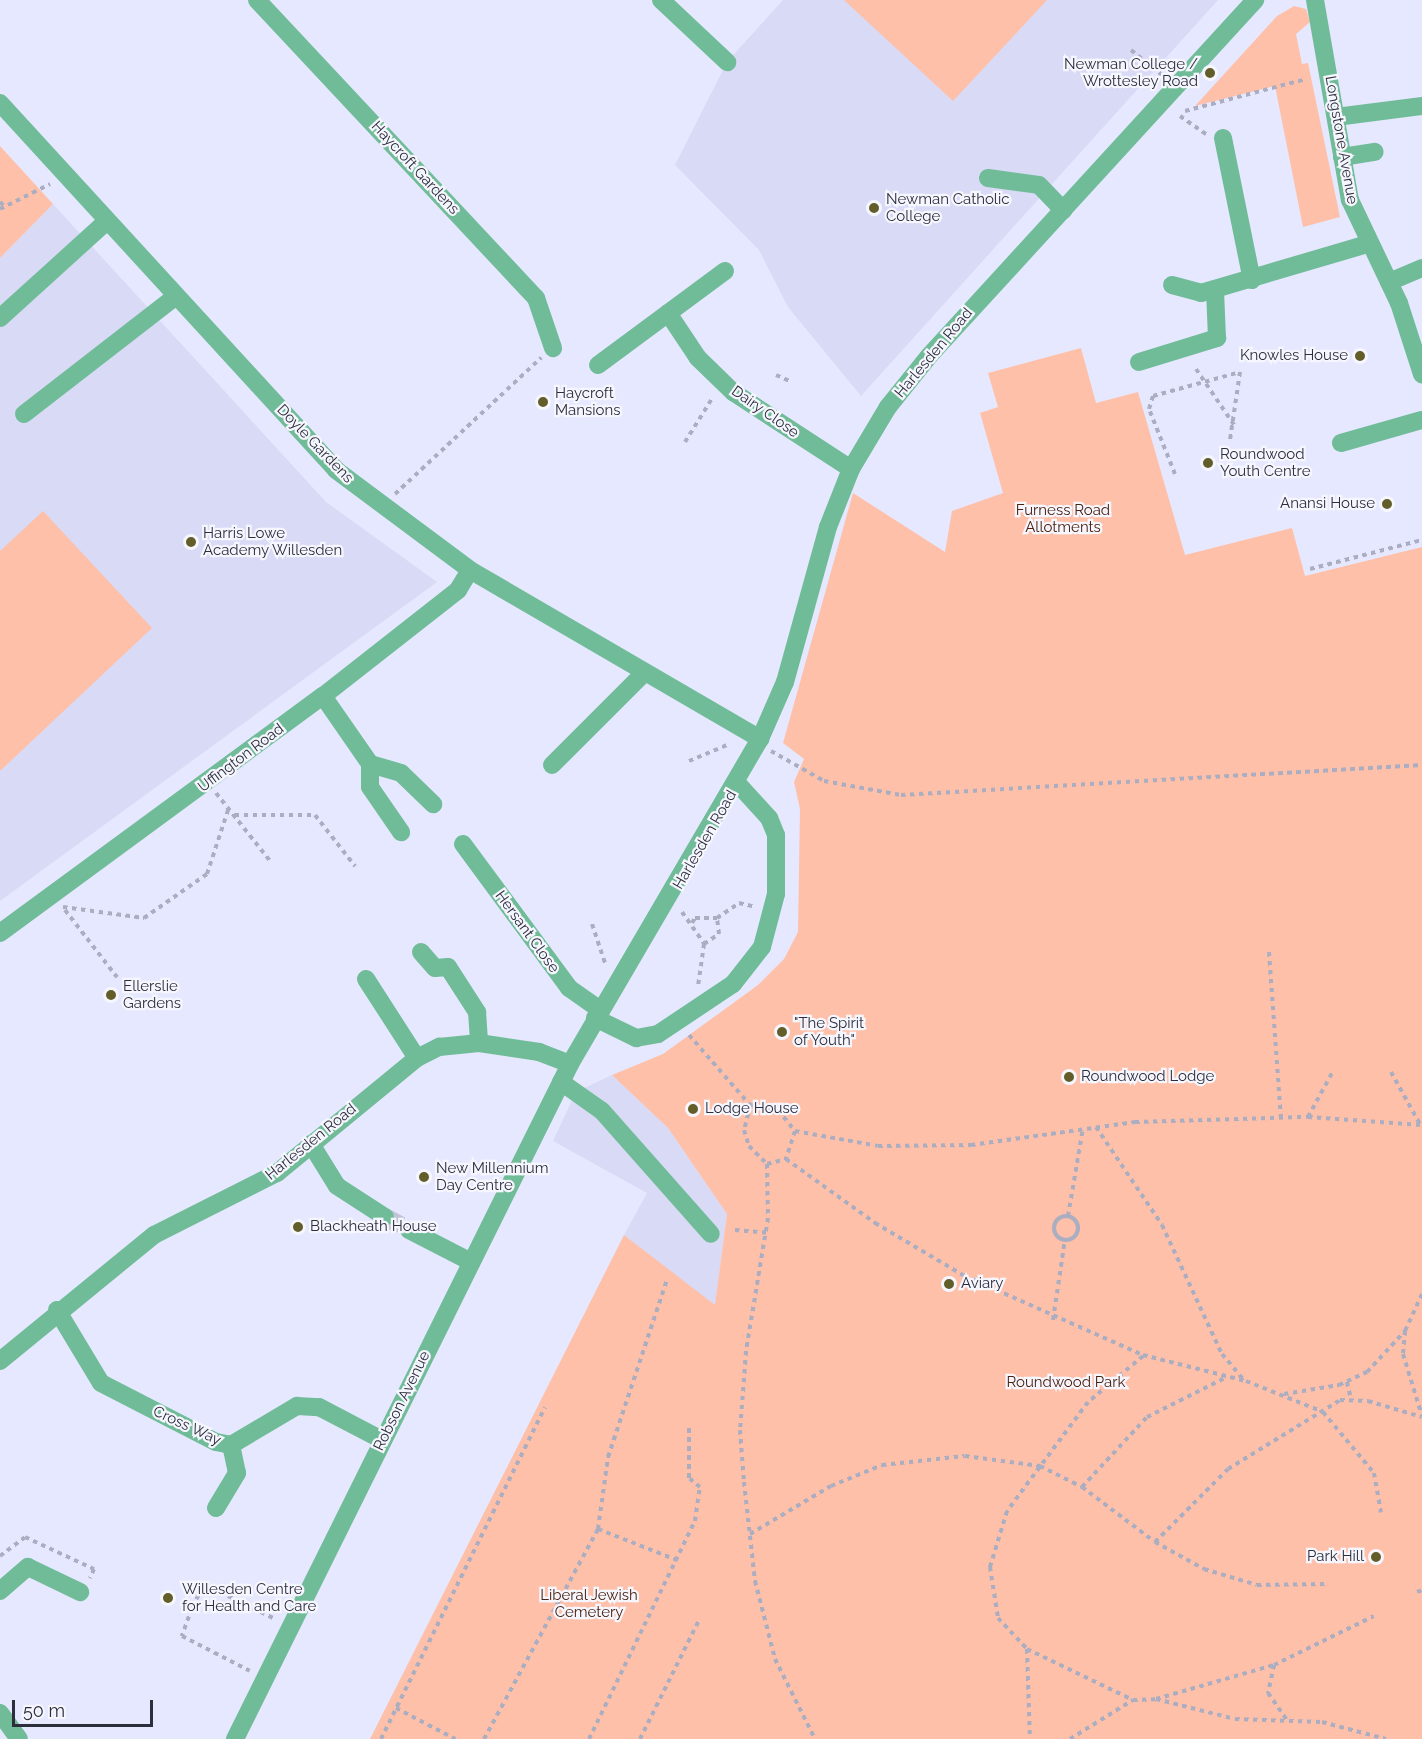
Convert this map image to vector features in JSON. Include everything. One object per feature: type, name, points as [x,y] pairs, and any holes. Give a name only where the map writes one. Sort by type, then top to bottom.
[{"type":"street","name":"Haycroft Gardens","points":[[257,0],[536,298],[553,348]]},
{"type":"street","name":"Longstone Avenue","points":[[1315,0],[1350,200],[1367,244],[1389,282],[1422,374]]},
{"type":"street","name":"Harlesden Road","points":[[0,1361],[57,1310],[154,1235],[255,1185],[311,1144],[417,1058],[439,1047],[479,1043],[539,1052],[570,1064],[737,783],[760,739],[785,682],[828,527],[851,469],[888,407],[929,356],[1249,2]]},
{"type":"street","points":[[672,4],[727,62]]},
{"type":"street","name":"Doyle Gardens","points":[[0,103],[336,470],[381,507],[470,570],[760,739]]},
{"type":"street","points":[[1336,117],[1422,105]]},
{"type":"street","points":[[1224,143],[1252,280]]},
{"type":"street","points":[[1342,157],[1375,153]]},
{"type":"street","points":[[988,178],[1038,185],[1063,210]]},
{"type":"street","points":[[0,318],[107,221]]},
{"type":"street","points":[[1172,285],[1190,294],[1215,290],[1367,244]]},
{"type":"street","points":[[1389,282],[1422,268]]},
{"type":"street","points":[[598,365],[725,271]]},
{"type":"street","points":[[1139,362],[1217,338],[1215,290]]},
{"type":"street","points":[[24,414],[176,296]]},
{"type":"street","name":"Dairy Close","points":[[668,313],[723,382],[851,469]]},
{"type":"street","points":[[1341,443],[1422,420]]},
{"type":"street","name":"Uffington Road","points":[[0,933],[52,893],[207,784],[323,696],[458,590],[470,570]]},
{"type":"street","points":[[552,765],[644,673]]},
{"type":"street","points":[[323,696],[370,764],[370,787],[401,832]]},
{"type":"street","points":[[370,764],[401,773],[433,804]]},
{"type":"street","name":"Harlesden Road","points":[[598,1014],[642,1039],[680,1021],[733,984],[762,947],[772,910],[776,835],[769,818],[737,783]]},
{"type":"street","name":"Hersant Close","points":[[463,844],[569,988],[598,1014]]},
{"type":"street","points":[[421,952],[435,968],[448,967],[477,1011],[479,1043]]},
{"type":"street","points":[[366,979],[417,1058]]},
{"type":"street","name":"Robson Avenue","points":[[235,1739],[570,1064]]},
{"type":"street","points":[[561,1082],[602,1111],[711,1234]]},
{"type":"street","points":[[311,1144],[337,1186],[384,1217]]},
{"type":"street","points":[[409,1230],[471,1262]]},
{"type":"street","name":"Cross Way","points":[[57,1310],[101,1383],[231,1445],[297,1406],[319,1407],[382,1440]]},
{"type":"street","points":[[216,1508],[237,1473],[231,1445]]},
{"type":"street","points":[[0,1591],[28,1567],[80,1592]]},
{"type":"street","points":[[0,1713],[19,1739]]},
{"type":"path","points":[[1131,50],[1165,77]]},
{"type":"path","points":[[1185,111],[1306,79]]},
{"type":"path","points":[[1180,117],[1224,143]]},
{"type":"path","points":[[0,202],[3,208],[64,174]]},
{"type":"path","points":[[381,507],[553,348]]},
{"type":"path","points":[[1196,369],[1201,382],[1234,425]]},
{"type":"path","points":[[1175,474],[1149,409],[1154,396],[1240,372],[1230,440]]},
{"type":"path","points":[[776,375],[792,382]]},
{"type":"path","points":[[685,442],[723,382]]},
{"type":"path","points":[[1310,569],[1422,540]]},
{"type":"path","points":[[760,739],[773,753],[824,781],[901,795],[1422,765]]},
{"type":"path","points":[[689,761],[727,745]]},
{"type":"path","points":[[207,784],[229,807],[270,861]]},
{"type":"path","points":[[65,910],[144,918],[207,874],[229,807]]},
{"type":"path","points":[[235,815],[315,815],[356,866]]},
{"type":"path","points":[[52,893],[117,977]]},
{"type":"path","points":[[692,923],[695,918],[717,918],[739,903],[772,910]]},
{"type":"path","points":[[682,912],[692,923],[704,944],[698,986],[703,1005]]},
{"type":"path","points":[[704,944],[718,934],[717,918]]},
{"type":"path","points":[[592,924],[605,963]]},
{"type":"path","points":[[1269,952],[1281,1118]]},
{"type":"path","points":[[680,1021],[750,1105],[778,1110],[795,1131],[921,1148],[1083,1128],[1281,1118],[1308,1117],[1421,1125]]},
{"type":"path","points":[[1392,1072],[1421,1125]]},
{"type":"path","points":[[1308,1117],[1332,1073]]},
{"type":"path","points":[[750,1105],[744,1130],[749,1146],[767,1164],[767,1233],[746,1351],[740,1430],[750,1534],[775,1659],[814,1739]]},
{"type":"path","points":[[1096,1127],[1162,1226],[1222,1354],[1246,1381]]},
{"type":"path","points":[[1053,1320],[1065,1239],[1055,1225],[1068,1216],[1083,1128]]},
{"type":"path","points":[[786,1159],[795,1131]]},
{"type":"path","points":[[767,1164],[786,1159],[919,1250],[1053,1320],[1143,1355],[1246,1381],[1284,1394],[1323,1412],[1374,1473],[1381,1512]]},
{"type":"path","points":[[1065,1239],[1078,1229],[1068,1216]]},
{"type":"path","points":[[735,1230],[767,1233]]},
{"type":"path","points":[[477,1739],[484,1739],[598,1529],[606,1465],[667,1280]]},
{"type":"path","points":[[1284,1394],[1347,1382],[1390,1352],[1405,1331],[1422,1294]]},
{"type":"path","points":[[1405,1331],[1405,1370],[1422,1416]]},
{"type":"path","points":[[1143,1355],[1088,1402],[1040,1466],[999,1527],[990,1568],[998,1618],[1027,1649],[1133,1700],[1156,1700],[1218,1716],[1351,1727],[1386,1739]]},
{"type":"path","points":[[1082,1487],[1147,1417],[1229,1376]]},
{"type":"path","points":[[1347,1382],[1351,1399]]},
{"type":"path","points":[[1155,1542],[1228,1469],[1323,1412],[1351,1399],[1422,1416]]},
{"type":"path","points":[[381,1739],[545,1407]]},
{"type":"path","points":[[589,1739],[677,1560],[699,1498],[700,1486],[689,1478],[690,1426]]},
{"type":"path","points":[[750,1534],[831,1486],[882,1465],[965,1456],[1040,1466],[1082,1487],[1155,1542],[1231,1579],[1283,1586],[1326,1584]]},
{"type":"path","points":[[598,1529],[677,1560]]},
{"type":"path","points":[[0,1556],[25,1538],[94,1569],[89,1580],[99,1584]]},
{"type":"path","points":[[250,1671],[183,1636],[191,1607],[201,1591],[212,1588],[276,1619]]},
{"type":"path","points":[[1156,1700],[1274,1665],[1374,1616]]},
{"type":"path","points":[[640,1739],[699,1620]]},
{"type":"path","points":[[1027,1649],[1030,1739]]},
{"type":"path","points":[[1274,1665],[1268,1693],[1278,1713],[1288,1720]]},
{"type":"path","points":[[1070,1739],[1133,1700]]},
{"type":"path","points":[[396,1708],[455,1739]]},
{"type":"shaded area","name":"Newman Catholic College","points":[[783,0],[1218,0],[861,396],[788,307],[759,250],[675,165],[727,62]]},
{"type":"shaded area","name":"Harris Lowe Academy Willesden","points":[[53,204],[326,502],[437,582],[0,901],[0,258]]},
{"type":"shaded area","points":[[612,1075],[668,1128],[727,1214],[715,1306],[624,1235],[647,1193],[553,1141],[576,1092]]},
{"type":"green space","points":[[844,0],[1047,0],[953,101]]},
{"type":"green space","points":[[1294,6],[1306,9],[1310,22],[1296,34],[1302,64],[1308,63],[1340,217],[1303,227],[1275,86],[1195,106],[1277,16]]},
{"type":"green space","points":[[0,146],[53,204],[0,258]]},
{"type":"green space","name":"Roundwood Park","points":[[1081,348],[1096,403],[1138,392],[1185,555],[1292,528],[1305,576],[1422,547],[1422,1739],[370,1739],[624,1235],[715,1305],[727,1214],[668,1128],[612,1075],[663,1054],[758,985],[784,959],[798,932],[800,809],[794,782],[804,759],[783,743],[853,493],[945,552],[952,511],[1003,493],[980,413],[998,407],[988,373]]},
{"type":"green space","points":[[43,511],[152,628],[0,771],[0,551]]},
{"type":"tunnel","points":[[385,1217],[409,1230]]},
{"type":"place","name":"Newman College / Wrottesley Road","points":[[1210,73]]},
{"type":"place","name":"Newman Catholic College","points":[[874,208]]},
{"type":"place","name":"Knowles House","points":[[1360,356]]},
{"type":"place","name":"Haycroft Mansions","points":[[543,402]]},
{"type":"place","name":"Roundwood Youth Centre","points":[[1208,463]]},
{"type":"place","name":"Anansi House","points":[[1387,504]]},
{"type":"place","name":"Harris Lowe Academy Willesden","points":[[191,542]]},
{"type":"place","name":"Ellerslie Gardens","points":[[111,995]]},
{"type":"place","name":"\"The Spirit of Youth\"","points":[[782,1032]]},
{"type":"place","name":"Roundwood Lodge","points":[[1069,1077]]},
{"type":"place","name":"Lodge House","points":[[693,1109]]},
{"type":"place","name":"New Millennium Day Centre","points":[[424,1177]]},
{"type":"place","name":"Blackheath House","points":[[298,1227]]},
{"type":"place","name":"Aviary","points":[[949,1284]]},
{"type":"place","name":"Park Hill","points":[[1376,1557]]},
{"type":"place","name":"Willesden Centre for Health and Care","points":[[168,1598]]},
{"type":"park label","name":"Furness Road Allotments","points":[[1063,518]]},
{"type":"park label","name":"Liberal Jewish Cemetery","points":[[589,1604]]}]
